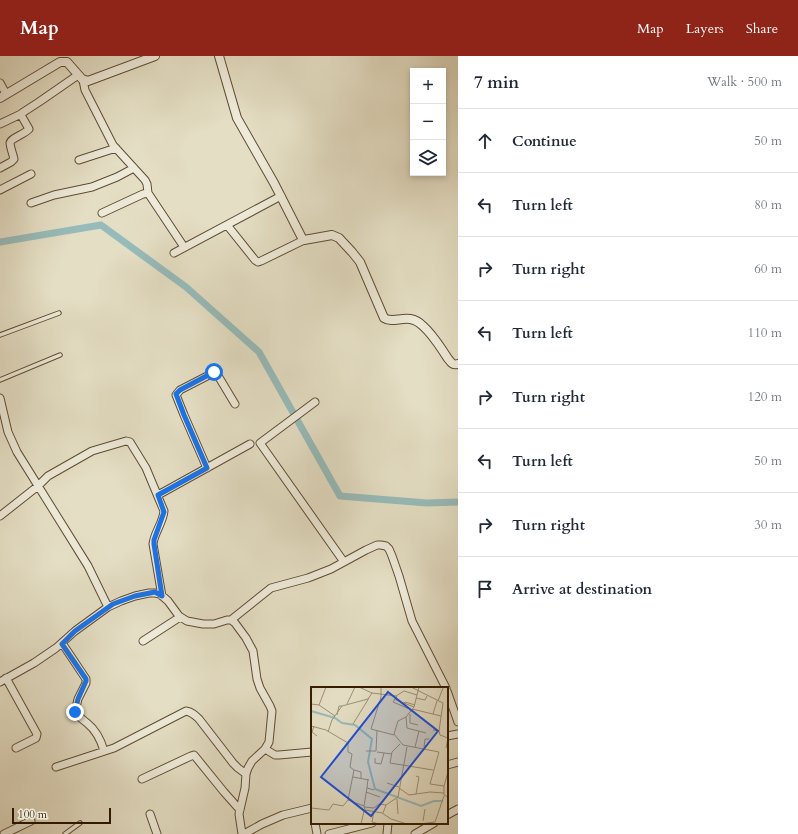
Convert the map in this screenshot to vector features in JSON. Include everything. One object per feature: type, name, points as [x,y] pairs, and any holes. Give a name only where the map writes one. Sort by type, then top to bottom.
[{"type":"street","points":[[0,83],[3,96],[64,59],[81,77],[88,81],[155,56]]},
{"type":"street","points":[[219,56],[238,118],[304,240]]},
{"type":"street","points":[[0,124],[21,114],[81,77]]},
{"type":"street","points":[[81,77],[85,90],[116,148],[146,182],[148,193],[184,247]]},
{"type":"street","points":[[0,168],[14,159],[10,144],[12,140],[29,129],[21,114]]},
{"type":"street","points":[[79,160],[116,148]]},
{"type":"street","points":[[31,202],[54,195],[92,187],[134,168]]},
{"type":"street","points":[[0,190],[31,174]]},
{"type":"street","points":[[102,213],[142,194],[148,193]]},
{"type":"street","points":[[174,253],[281,196]]},
{"type":"street","points":[[227,225],[258,262],[304,240],[332,235],[339,238],[360,262],[384,318],[388,320],[406,318],[416,320],[423,325],[435,339],[450,362],[455,365],[458,364]]},
{"type":"street","points":[[207,468],[176,394],[180,390],[215,372],[236,404]]},
{"type":"street","points":[[0,398],[8,432],[13,444],[88,566],[108,607]]},
{"type":"street","points":[[316,402],[260,444],[344,562]]},
{"type":"street","points":[[0,516],[38,486],[48,476],[92,451],[126,441],[130,442],[145,464],[164,512],[154,540],[162,596]]},
{"type":"street","points":[[158,495],[250,444]]},
{"type":"street","points":[[16,748],[36,738],[37,734],[3,680],[34,663],[62,644],[75,631],[108,607],[128,598],[155,592],[168,601],[180,617],[187,621],[203,624],[214,624],[231,620],[271,588],[308,578],[331,569],[377,545],[382,544],[389,549],[399,576],[412,621],[445,687]]},
{"type":"street","points":[[143,641],[180,617]]},
{"type":"street","points":[[231,620],[242,631],[253,651],[257,679],[272,711],[269,742],[265,749],[252,761],[246,774],[245,788],[239,814],[243,834],[283,815],[311,810]]},
{"type":"street","points":[[62,644],[86,679],[78,699],[75,712],[94,730],[99,737],[104,751]]},
{"type":"street","points":[[448,694],[458,722]]},
{"type":"street","points":[[56,767],[114,748],[186,711],[190,711],[199,719],[233,763],[246,774]]},
{"type":"street","points":[[448,736],[458,734]]},
{"type":"street","points":[[265,749],[279,756],[311,752]]},
{"type":"street","points":[[142,779],[194,755],[240,810]]},
{"type":"street","points":[[448,765],[458,762]]},
{"type":"street","points":[[448,815],[458,809]]},
{"type":"street","points":[[150,814],[157,834]]},
{"type":"street","points":[[4,834],[31,821]]},
{"type":"street","points":[[315,824],[317,834]]},
{"type":"street","points":[[329,834],[368,824]]},
{"type":"street","points":[[387,834],[388,824]]},
{"type":"street","points":[[415,834],[432,824]]},
{"type":"lane","points":[[0,335],[59,313]]},
{"type":"lane","points":[[0,380],[60,355]]},
{"type":"lane","points":[[65,834],[80,822]]},
{"type":"waterway","points":[[0,242],[101,225],[186,287],[259,352],[340,496],[427,503],[458,502]]},
{"type":"route","points":[[75,712],[78,699],[86,683],[86,679],[62,644],[75,631],[113,604],[135,596],[155,592],[162,596],[154,544],[164,512],[158,495],[207,468],[176,394],[180,390],[214,372]]}]
